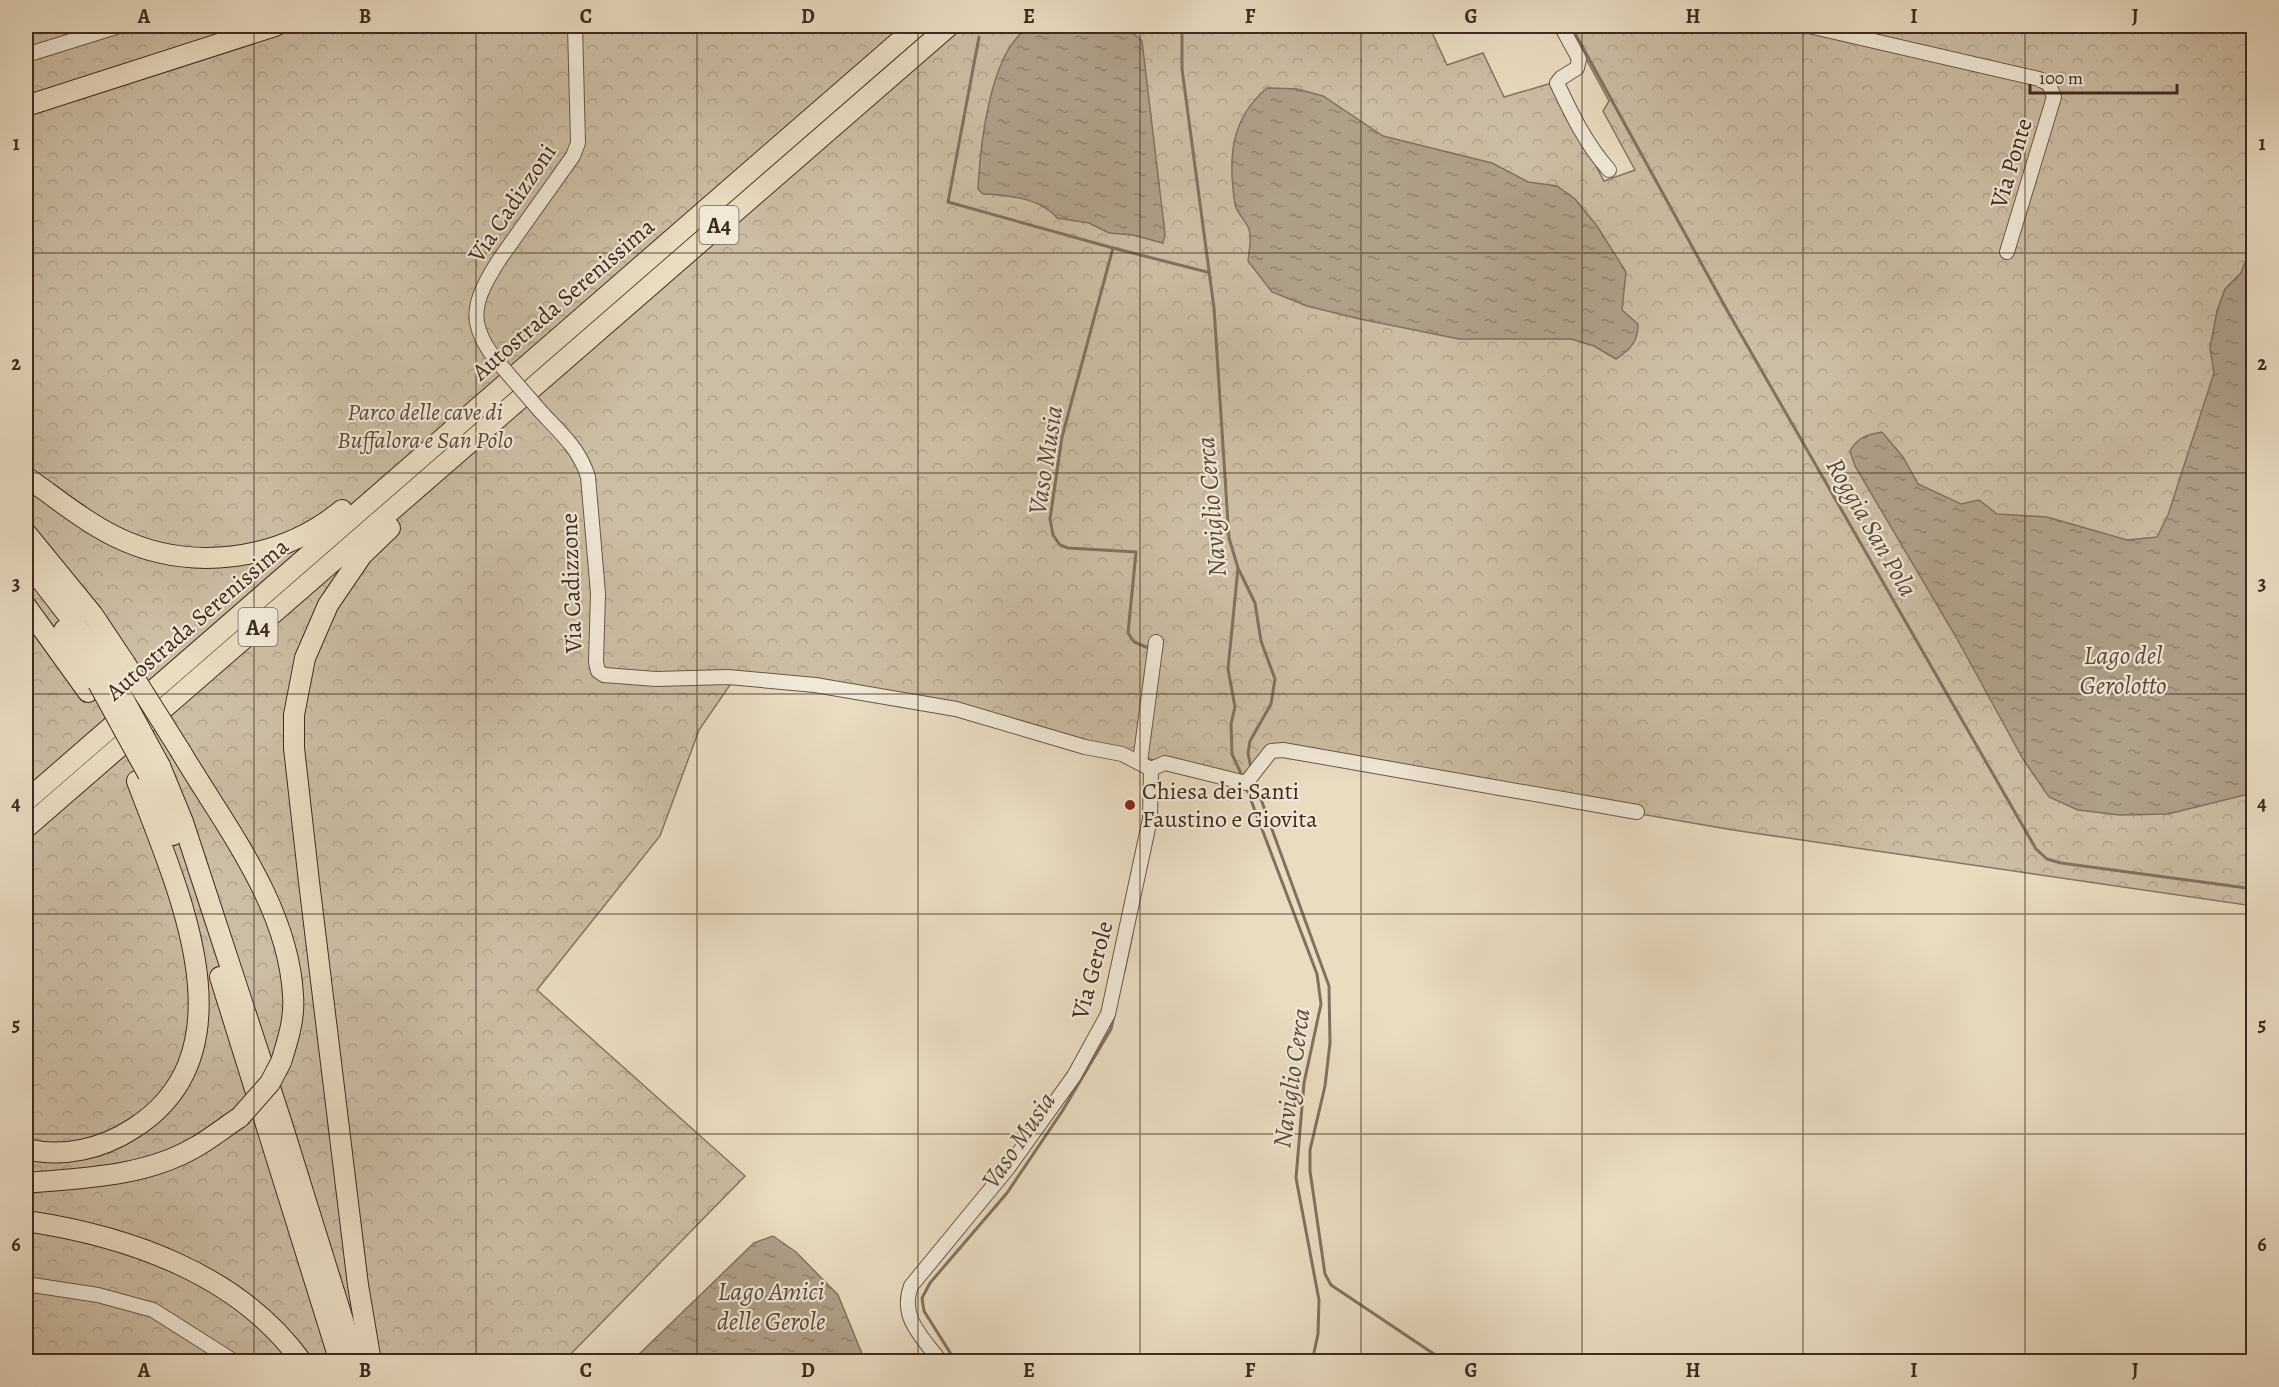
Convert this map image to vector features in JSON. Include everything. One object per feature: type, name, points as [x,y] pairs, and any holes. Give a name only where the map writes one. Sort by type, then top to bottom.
[{"type":"highway","points":[[26,94],[238,26]]},
{"type":"highway","points":[[26,106],[274,26]]},
{"type":"highway","name":"Autostrada Serenissima","points":[[26,801],[917,26]]},
{"type":"highway","name":"Autostrada Serenissima","points":[[26,828],[949,26]]},
{"type":"highway","points":[[26,477],[84,519],[134,544],[193,557],[242,556],[279,546],[308,534],[333,518],[422,446],[476,409]]},
{"type":"highway","points":[[371,1362],[358,1285],[294,747],[298,686],[315,632],[347,575],[376,541],[440,484],[489,424]]},
{"type":"highway","points":[[26,533],[93,615],[105,678],[170,826],[216,965],[340,1362]]},
{"type":"highway","points":[[26,561],[75,624],[105,678],[148,774],[196,965],[198,1025],[194,1052],[184,1074],[170,1097],[154,1113],[119,1138],[77,1151],[53,1153],[26,1149]]},
{"type":"highway","points":[[26,580],[66,633],[105,678]]},
{"type":"highway","points":[[26,606],[181,752],[255,877],[279,925],[293,995],[289,1037],[281,1062],[270,1083],[240,1117],[193,1148],[164,1161],[97,1177],[26,1183]]},
{"type":"highway","points":[[148,774],[183,822],[278,1110],[356,1362]]},
{"type":"highway","points":[[26,1221],[95,1235],[165,1257],[230,1294],[279,1336],[302,1362]]},
{"type":"street","points":[[26,55],[119,26]]},
{"type":"street","name":"Via Cadizzoni","points":[[542,413],[485,347],[477,330],[477,308],[494,268],[573,156],[578,142],[575,26]]},
{"type":"street","points":[[1561,26],[1579,59],[1577,68],[1557,83],[1576,124],[1594,153],[1609,170]]},
{"type":"street","name":"Via Ponte","points":[[1809,26],[2049,84],[2054,97],[2007,252]]},
{"type":"street","name":"Via Cadizzone","points":[[542,413],[574,447],[583,460],[588,477],[598,593],[596,662],[598,671],[622,677],[728,677],[815,685],[956,709],[1085,747],[1122,754],[1145,766]]},
{"type":"street","name":"Via Gerole","points":[[941,1362],[908,1316],[906,1299],[911,1286],[977,1208],[1074,1076],[1108,1014],[1150,819],[1145,766],[1156,642]]},
{"type":"street","points":[[1145,766],[1165,763],[1246,783],[1254,776],[1271,751],[1282,750],[1637,812]]},
{"type":"street","points":[[26,1284],[98,1295],[153,1310],[235,1362]]},
{"type":"green space","name":"Parco delle cave di Buffalora e San Polo","points":[[26,26],[1429,26],[1447,65],[1483,53],[1504,97],[1552,83],[1604,181],[1635,170],[1603,111],[1609,101],[1572,33],[1583,26],[2253,26],[2253,906],[1733,830],[1388,770],[1269,753],[1250,781],[1157,761],[946,700],[734,679],[699,730],[660,836],[537,990],[745,1176],[564,1361],[26,1361]]},
{"type":"water","points":[[1106,25],[1132,33],[1142,41],[1165,234],[1163,243],[1133,235],[1109,233],[1089,223],[1057,218],[1050,211],[1033,202],[983,194],[978,189],[985,124],[997,74],[1018,36],[1033,26]]},
{"type":"water","points":[[1267,88],[1297,89],[1323,96],[1383,136],[1492,163],[1528,182],[1557,186],[1575,199],[1597,226],[1626,272],[1622,310],[1638,324],[1637,336],[1632,345],[1616,359],[1594,346],[1571,339],[1459,339],[1307,306],[1272,292],[1248,261],[1250,232],[1235,204],[1232,171],[1232,156],[1239,126],[1245,113]]},
{"type":"water","name":"Lago del Gerolotto","points":[[2253,241],[2253,793],[2168,814],[2120,815],[2078,810],[2049,797],[2023,759],[1956,637],[1855,466],[1850,451],[1863,437],[1882,432],[1903,457],[1918,484],[1961,504],[1979,500],[1997,514],[2047,517],[2127,540],[2157,537],[2168,515],[2214,373],[2210,348],[2217,311],[2225,289],[2241,273]]},
{"type":"water","name":"Lago Amici delle Gerole","points":[[773,1236],[796,1252],[838,1295],[865,1361],[632,1361],[754,1243]]},
{"type":"waterway","name":"Naviglio Cerca","points":[[1182,26],[1182,69],[1214,308],[1229,538],[1238,568],[1228,669],[1235,707],[1231,724],[1232,754],[1243,778]]},
{"type":"waterway","name":"Roggia San Pola","points":[[1571,26],[1728,312],[2036,849],[2047,859],[2061,863],[2254,889]]},
{"type":"waterway","name":"Vaso Musia","points":[[979,37],[948,202],[1113,248],[1062,437],[1050,519],[1053,535],[1060,545],[1068,548],[1136,552],[1128,633],[1134,642],[1151,649]]},
{"type":"waterway","name":"Vaso Musia","points":[[1113,248],[1207,272]]},
{"type":"waterway","points":[[1239,570],[1255,603],[1261,641],[1275,679],[1271,704],[1250,741],[1248,753],[1251,768]]},
{"type":"waterway","points":[[1254,780],[1329,986],[1330,1043],[1325,1086],[1310,1150],[1310,1171],[1325,1274],[1331,1285],[1446,1362]]},
{"type":"waterway","name":"Naviglio Cerca","points":[[1246,787],[1317,974],[1321,1004],[1304,1083],[1296,1178],[1319,1300],[1318,1334],[1312,1362]]},
{"type":"waterway","name":"Vaso Musia","points":[[1124,971],[1132,934]]},
{"type":"waterway","name":"Vaso Musia","points":[[956,1362],[924,1311],[922,1298],[930,1283],[1007,1193],[1063,1110],[1111,1029],[1114,1016]]},
{"type":"place","name":"Chiesa dei Santi Faustino e Giovita","points":[[1130,805]]}]
